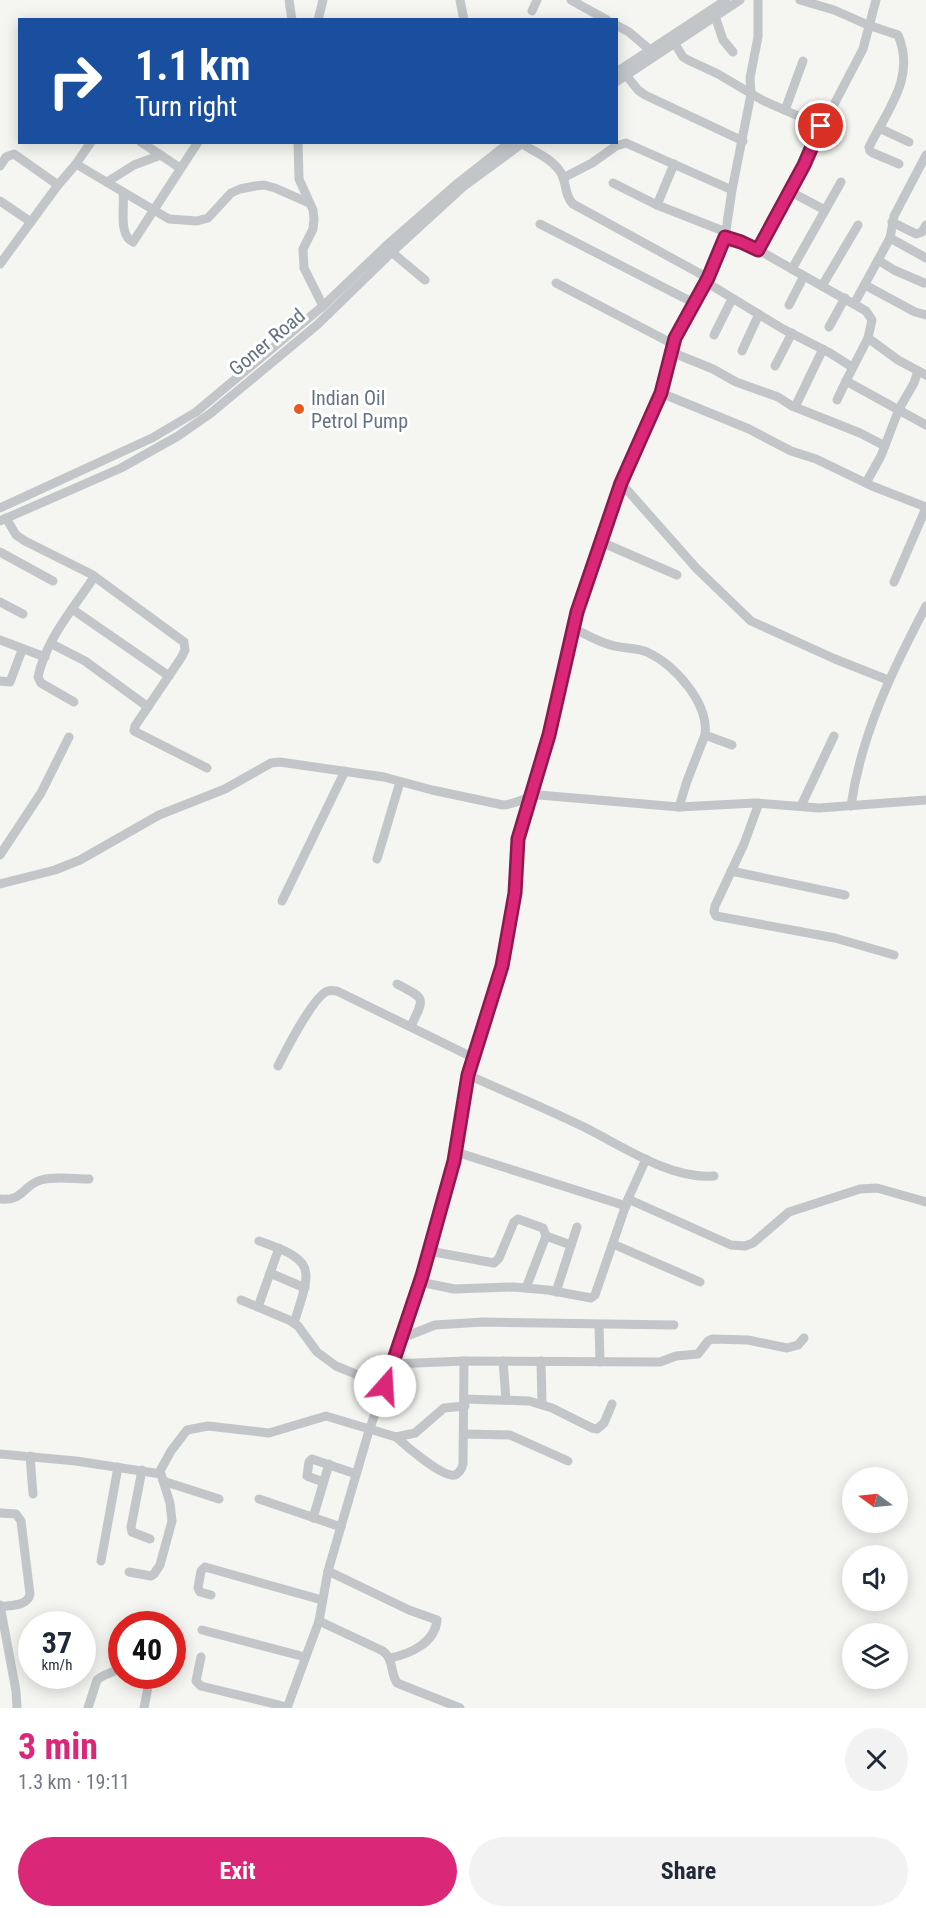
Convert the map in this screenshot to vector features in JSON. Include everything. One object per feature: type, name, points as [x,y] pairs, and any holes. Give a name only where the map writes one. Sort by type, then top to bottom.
[{"type":"street","points":[[289,0],[292,18]]},
{"type":"street","points":[[319,18],[324,0]]},
{"type":"street","points":[[460,0],[464,18]]},
{"type":"street","points":[[532,11],[537,0]]},
{"type":"street","points":[[571,0],[604,18]]},
{"type":"street","points":[[588,9],[594,0]]},
{"type":"street","points":[[621,72],[726,0]]},
{"type":"street","points":[[621,72],[675,44],[740,0]]},
{"type":"street","points":[[201,1657],[196,1677],[198,1684],[287,1708],[319,1621],[328,1571],[356,1474],[420,1282],[456,1152],[468,1075],[502,966],[515,893],[518,839],[549,735],[577,612],[621,483],[661,393],[672,348],[707,280],[726,235],[732,190],[751,94],[750,78],[758,38],[758,0]]},
{"type":"street","points":[[800,0],[828,4],[868,25],[898,35],[904,50],[903,81],[869,147],[870,151],[899,164]]},
{"type":"street","points":[[758,250],[863,49],[876,0]]},
{"type":"street","points":[[715,16],[723,40],[733,52]]},
{"type":"street","points":[[618,26],[629,32],[650,50]]},
{"type":"street","points":[[675,44],[683,57],[688,60],[718,74],[751,94],[821,126]]},
{"type":"street","points":[[785,110],[803,61]]},
{"type":"street","points":[[621,72],[645,95],[742,141]]},
{"type":"street","points":[[879,128],[909,142]]},
{"type":"street","points":[[563,178],[592,163],[616,146],[626,143],[732,190]]},
{"type":"street","points":[[1,262],[90,144]]},
{"type":"street","points":[[144,144],[180,168]]},
{"type":"street","points":[[123,192],[124,231],[130,242],[133,242],[197,144]]},
{"type":"street","points":[[298,144],[299,179],[314,219],[313,229],[303,249],[304,268],[323,306]]},
{"type":"street","points":[[524,144],[555,166],[563,178],[566,194],[573,204],[707,280],[732,299],[852,367]]},
{"type":"street","name":"Goner Road","points":[[0,508],[152,438],[196,412],[463,187],[505,147]]},
{"type":"street","points":[[0,166],[6,157],[14,154],[58,185]]},
{"type":"street","points":[[107,182],[135,165],[161,155]]},
{"type":"street","points":[[829,327],[865,285],[890,238],[892,222],[901,201],[926,155]]},
{"type":"street","points":[[76,164],[169,219],[197,221],[208,218],[231,194],[240,189],[264,185],[309,203]]},
{"type":"street","points":[[657,205],[674,164]]},
{"type":"street","points":[[792,269],[841,182]]},
{"type":"street","points":[[613,183],[758,250],[866,311],[872,320],[867,338],[837,400]]},
{"type":"street","points":[[789,191],[825,210]]},
{"type":"street","points":[[0,201],[32,222]]},
{"type":"street","points":[[892,222],[916,234],[922,232],[926,225]]},
{"type":"street","points":[[540,224],[694,303]]},
{"type":"street","points":[[822,286],[858,225]]},
{"type":"street","points":[[890,238],[926,258]]},
{"type":"street","points":[[389,249],[425,280]]},
{"type":"street","name":"Goner Road","points":[[3,519],[121,468],[178,436],[211,413],[317,325],[389,249]]},
{"type":"street","points":[[878,260],[924,283]]},
{"type":"street","points":[[789,305],[804,276]]},
{"type":"street","points":[[556,283],[736,381],[778,397],[795,407],[860,433],[885,446]]},
{"type":"street","points":[[865,285],[915,312],[926,315]]},
{"type":"street","points":[[714,335],[732,299]]},
{"type":"street","points":[[742,351],[759,314]]},
{"type":"street","points":[[775,366],[792,333]]},
{"type":"street","points":[[866,483],[885,446],[899,409],[922,373],[890,355],[867,338]]},
{"type":"street","points":[[795,407],[823,349]]},
{"type":"street","points":[[846,381],[926,425]]},
{"type":"street","points":[[661,393],[749,429],[791,451],[816,459],[926,508],[894,582]]},
{"type":"street","points":[[115,455],[121,468]]},
{"type":"street","points":[[621,483],[697,569],[751,621],[888,680]]},
{"type":"street","points":[[3,519],[16,535],[94,577],[184,642],[185,650],[135,726],[134,731],[207,768]]},
{"type":"street","points":[[601,542],[677,575]]},
{"type":"street","points":[[0,552],[53,581]]},
{"type":"street","points":[[74,702],[41,683],[38,677],[45,657],[65,618],[94,577]]},
{"type":"street","points":[[0,602],[23,614]]},
{"type":"street","points":[[72,609],[169,676]]},
{"type":"street","points":[[851,806],[870,727],[888,680],[925,612]]},
{"type":"street","points":[[573,628],[612,646],[645,651],[665,664],[696,696],[703,713],[705,735],[679,807]]},
{"type":"street","points":[[0,640],[45,657]]},
{"type":"street","points":[[52,644],[85,661],[148,707]]},
{"type":"street","points":[[0,681],[10,682],[22,650]]},
{"type":"street","points":[[705,735],[732,745]]},
{"type":"street","points":[[801,806],[834,736]]},
{"type":"street","points":[[0,855],[41,793],[69,737]]},
{"type":"street","points":[[0,885],[55,870],[80,860],[159,815],[225,789],[271,763],[280,762],[345,771],[503,805],[531,796],[547,795],[679,807],[759,803],[851,806],[925,802]]},
{"type":"street","points":[[282,901],[345,771]]},
{"type":"street","points":[[377,859],[400,782]]},
{"type":"street","points":[[759,803],[715,906],[716,916],[835,938],[894,955]]},
{"type":"street","points":[[731,871],[845,895]]},
{"type":"street","points":[[397,984],[421,998],[421,1005],[411,1026]]},
{"type":"street","points":[[278,1066],[302,1022],[322,994],[330,990],[337,991],[474,1058]]},
{"type":"street","points":[[468,1075],[576,1123],[646,1159],[685,1175],[714,1176]]},
{"type":"street","points":[[456,1152],[627,1203],[738,1246],[753,1243],[789,1212],[860,1189],[877,1188],[926,1202]]},
{"type":"street","points":[[420,1282],[454,1289],[526,1288],[591,1298],[595,1295],[627,1203],[646,1159]]},
{"type":"street","points":[[0,1199],[18,1197],[33,1183],[43,1179],[88,1179]]},
{"type":"street","points":[[429,1251],[494,1263],[499,1258],[514,1222],[522,1219],[543,1228],[546,1236],[526,1288]]},
{"type":"street","points":[[556,1292],[577,1227]]},
{"type":"street","points":[[546,1236],[571,1245]]},
{"type":"street","points":[[259,1241],[294,1255],[305,1266],[307,1276],[305,1288],[294,1323]]},
{"type":"street","points":[[613,1244],[700,1282]]},
{"type":"street","points":[[258,1307],[279,1248]]},
{"type":"street","points":[[270,1273],[305,1288]]},
{"type":"street","points":[[241,1300],[294,1323],[326,1360],[385,1386]]},
{"type":"street","points":[[402,1338],[435,1325],[483,1322],[674,1325]]},
{"type":"street","points":[[599,1325],[600,1362]]},
{"type":"street","points":[[393,1364],[464,1361],[660,1362],[676,1356],[698,1354],[712,1339],[748,1340],[788,1348],[798,1345],[804,1338]]},
{"type":"street","points":[[129,1572],[151,1576],[160,1565],[172,1521],[172,1513],[162,1478],[165,1460],[182,1435],[187,1430],[196,1427],[208,1426],[269,1433],[326,1416],[334,1417],[396,1437],[444,1473],[454,1475],[462,1469],[463,1464],[464,1361]]},
{"type":"street","points":[[503,1361],[506,1400]]},
{"type":"street","points":[[541,1361],[542,1404]]},
{"type":"street","points":[[396,1437],[415,1433],[444,1408],[464,1402],[529,1401],[542,1404],[597,1429],[604,1423],[612,1404]]},
{"type":"street","points":[[464,1434],[510,1435],[568,1461]]},
{"type":"street","points":[[0,1454],[142,1470],[219,1499]]},
{"type":"street","points":[[30,1456],[33,1494]]},
{"type":"street","points":[[323,1482],[307,1476],[309,1462],[312,1459],[356,1474]]},
{"type":"street","points":[[313,1518],[329,1464]]},
{"type":"street","points":[[101,1561],[118,1467]]},
{"type":"street","points":[[142,1470],[131,1527],[132,1532],[136,1535],[150,1539]]},
{"type":"street","points":[[260,1499],[341,1527]]},
{"type":"street","points":[[0,1513],[16,1514],[21,1521],[30,1594],[29,1600],[25,1603],[0,1606],[16,1691],[17,1708]]},
{"type":"street","points":[[212,1595],[200,1592],[198,1588],[201,1571],[205,1567],[322,1600]]},
{"type":"street","points":[[328,1571],[409,1610],[437,1620],[437,1626],[424,1643],[405,1655],[390,1658]]},
{"type":"street","points":[[319,1621],[383,1651],[390,1658],[397,1683],[455,1707]]},
{"type":"street","points":[[202,1630],[305,1658]]},
{"type":"street","points":[[88,1708],[97,1680],[108,1674]]},
{"type":"street","points":[[144,1708],[148,1689]]},
{"type":"place","name":"Indian Oil Petrol Pump","points":[[299,409]]},
{"type":"route","points":[[385,1386],[422,1276],[454,1161],[468,1075],[502,966],[515,893],[518,839],[549,735],[577,612],[590,572],[626,471],[661,393],[675,338],[708,278],[725,237],[758,250],[796,181],[821,126]]}]
